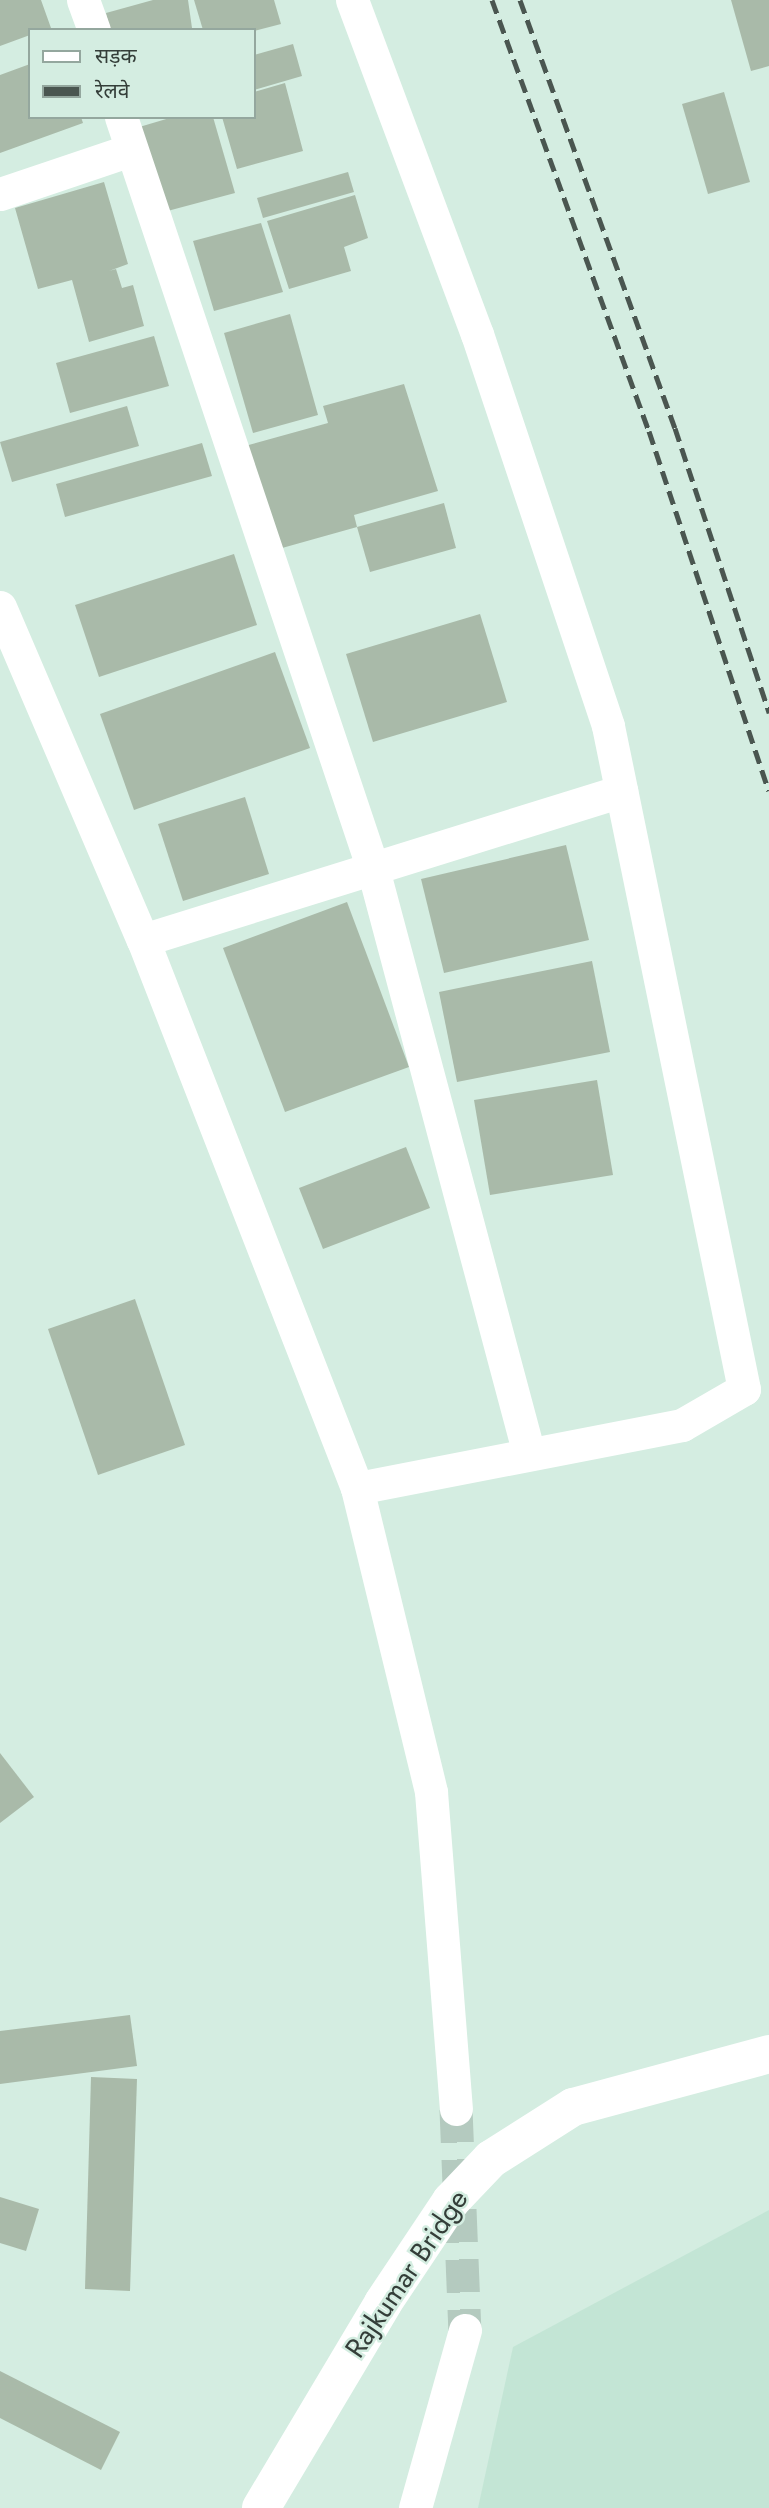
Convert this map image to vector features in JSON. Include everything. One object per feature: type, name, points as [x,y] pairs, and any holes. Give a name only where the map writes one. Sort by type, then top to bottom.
[{"type":"main road","name":"Rajkumar Bridge","points":[[261,2508],[383,2303],[451,2201],[491,2159],[573,2107],[769,2054]]},
{"type":"street","points":[[83,0],[93,28]]},
{"type":"street","points":[[352,0],[477,334],[608,726],[744,1389],[682,1425],[357,1488]]},
{"type":"street","points":[[122,119],[373,869],[529,1454]]},
{"type":"street","points":[[0,194],[131,150]]},
{"type":"street","points":[[0,607],[143,940],[357,1488],[431,1792],[456,2109]]},
{"type":"street","points":[[143,940],[621,791]]},
{"type":"street","points":[[415,2508],[465,2330]]},
{"type":"shaded area","points":[[769,2210],[769,2508],[478,2508],[513,2347]]},
{"type":"building","points":[[0,0],[41,0],[51,28],[28,28],[28,36],[0,46]]},
{"type":"building","points":[[153,0],[188,0],[192,28],[110,28],[106,13]]},
{"type":"building","points":[[194,0],[274,0],[281,24],[256,30],[256,28],[202,28]]},
{"type":"building","points":[[731,0],[769,0],[769,66],[751,71]]},
{"type":"building","points":[[293,44],[302,76],[256,89],[256,54]]},
{"type":"building","points":[[28,65],[28,119],[82,119],[83,123],[0,153],[0,75]]},
{"type":"building","points":[[285,83],[303,151],[237,169],[223,119],[256,119],[256,91]]},
{"type":"building","points":[[724,92],[750,182],[708,194],[682,104]]},
{"type":"building","points":[[166,119],[214,119],[235,193],[160,213],[136,128]]},
{"type":"building","points":[[348,172],[354,192],[263,218],[257,198]]},
{"type":"building","points":[[104,182],[128,264],[109,271],[116,269],[122,288],[133,285],[144,326],[89,342],[72,280],[38,289],[15,208]]},
{"type":"building","points":[[355,195],[368,238],[344,247],[351,271],[289,289],[267,221]]},
{"type":"building","points":[[261,223],[283,292],[214,311],[193,241]]},
{"type":"building","points":[[290,314],[318,415],[253,433],[224,333]]},
{"type":"building","points":[[154,336],[169,386],[70,413],[56,363]]},
{"type":"building","points":[[404,384],[438,491],[354,515],[357,527],[275,550],[245,446],[328,423],[323,406]]},
{"type":"building","points":[[127,406],[139,446],[12,482],[0,442]]},
{"type":"building","points":[[202,443],[212,476],[65,517],[56,484]]},
{"type":"building","points":[[444,503],[456,548],[370,572],[357,527]]},
{"type":"building","points":[[234,554],[257,625],[99,677],[75,605]]},
{"type":"building","points":[[480,614],[507,702],[373,742],[346,654]]},
{"type":"building","points":[[275,652],[310,748],[134,810],[100,714]]},
{"type":"building","points":[[245,797],[269,874],[183,901],[158,824]]},
{"type":"building","points":[[566,845],[589,940],[444,973],[421,879]]},
{"type":"building","points":[[347,902],[409,1067],[285,1112],[223,948]]},
{"type":"building","points":[[592,961],[610,1052],[457,1082],[439,992]]},
{"type":"building","points":[[597,1080],[613,1175],[490,1195],[474,1100]]},
{"type":"building","points":[[406,1147],[430,1208],[323,1249],[299,1188]]},
{"type":"building","points":[[135,1299],[185,1445],[98,1475],[48,1329]]},
{"type":"building","points":[[0,1753],[34,1797],[0,1823]]},
{"type":"building","points":[[130,2015],[137,2066],[0,2084],[0,2031]]},
{"type":"building","points":[[91,2077],[137,2079],[130,2291],[85,2289]]},
{"type":"building","points":[[0,2197],[39,2209],[26,2251],[0,2243]]},
{"type":"building","points":[[0,2371],[120,2432],[101,2470],[0,2418]]},
{"type":"tunnel","points":[[456,2109],[465,2330]]},
{"type":"railway","points":[[492,0],[649,431],[769,791]]},
{"type":"railway","points":[[520,0],[675,428],[769,713]]}]
